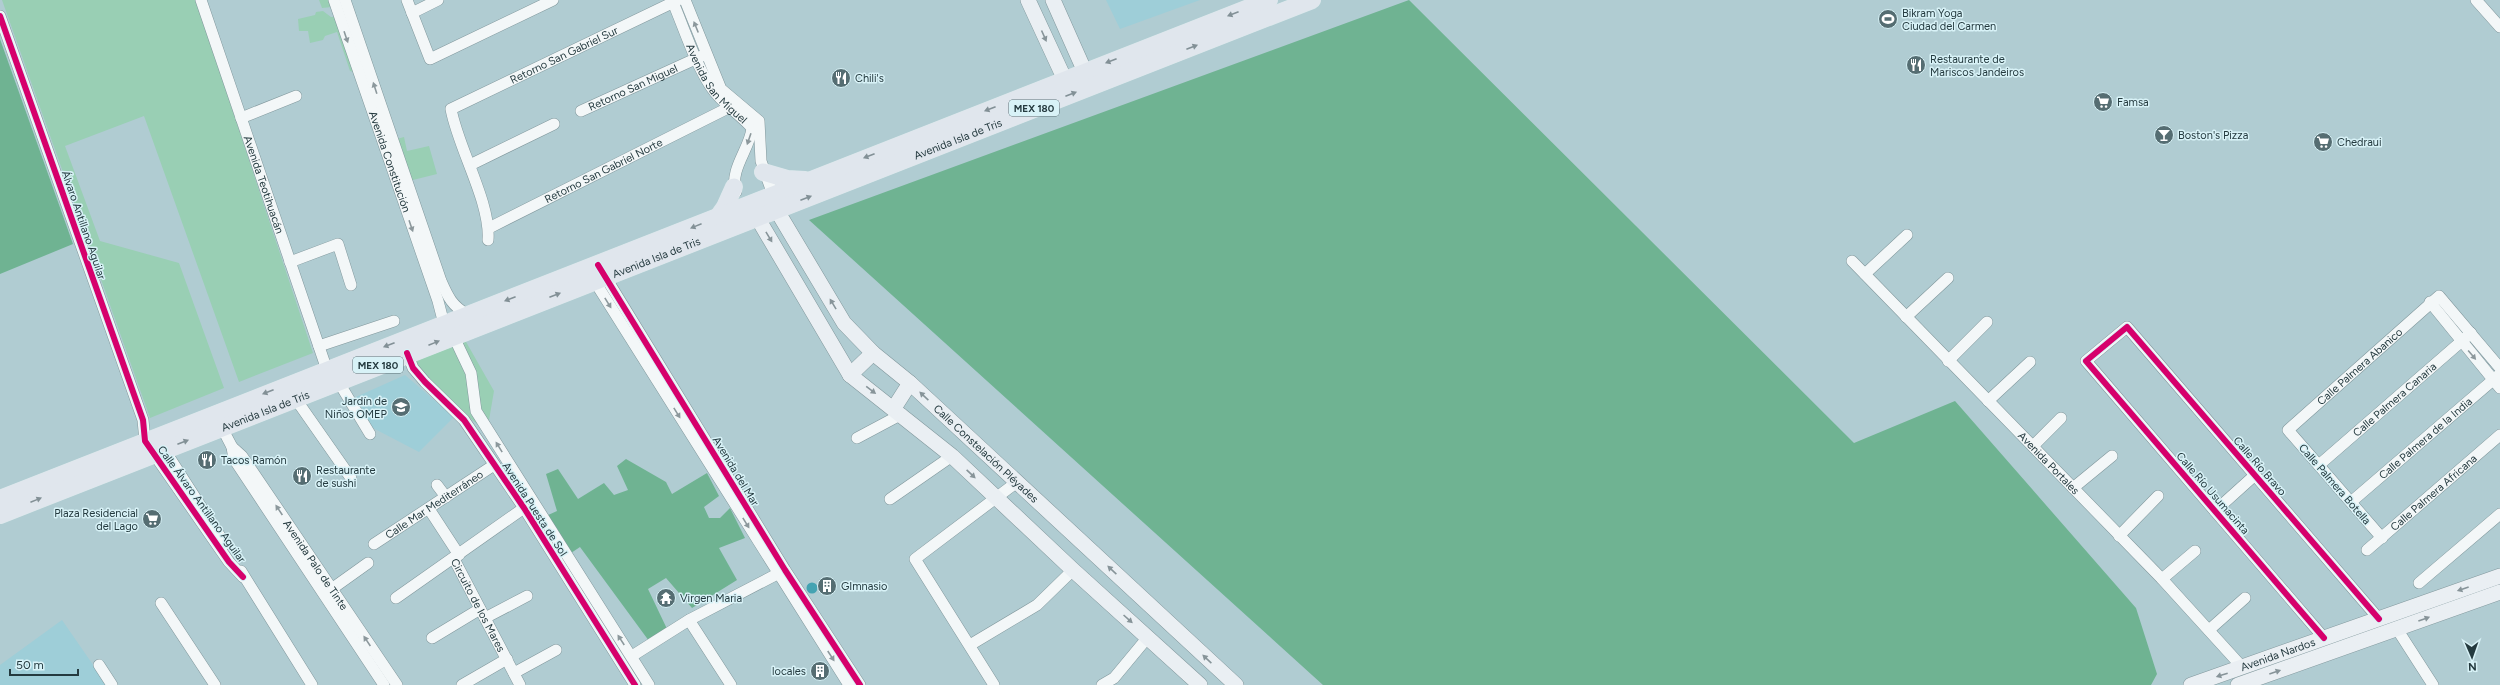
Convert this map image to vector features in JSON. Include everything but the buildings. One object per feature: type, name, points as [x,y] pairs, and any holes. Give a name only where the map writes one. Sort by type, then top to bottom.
[{"type":"main road","points":[[1028,0],[1064,80]]},
{"type":"main road","points":[[1053,0],[1085,72]]},
{"type":"main road","name":"Avenida Isla de Tris","points":[[774,202],[809,180],[1269,0]]},
{"type":"main road","name":"Avenida Isla de Tris","points":[[0,499],[155,445],[774,202],[1312,0]]},
{"type":"main road","points":[[763,172],[787,179],[809,180]]},
{"type":"main road","points":[[718,217],[725,207],[734,187]]},
{"type":"main road","name":"Calle Constelación Pléyades","points":[[774,202],[844,323],[873,353],[910,383],[1236,685]]},
{"type":"main road","points":[[751,212],[850,375],[898,411],[952,456],[1073,570],[1200,685]]},
{"type":"main road","name":"Avenida Isla de Tris","points":[[448,330],[468,314],[596,272],[718,217],[751,212]]},
{"type":"main road","points":[[850,375],[873,353]]},
{"type":"main road","name":"Avenida Isla de Tris","points":[[218,420],[295,398],[332,375]]},
{"type":"main road","points":[[898,411],[910,383]]},
{"type":"main road","name":"Avenida Isla de Tris","points":[[0,515],[155,445]]},
{"type":"main road","name":"Avenida Nardos","points":[[2191,685],[2243,668],[2500,576]]},
{"type":"main road","name":"Avenida Nardos","points":[[2238,685],[2500,592]]},
{"type":"street","name":"Avenida Teotihuacán","points":[[201,0],[319,346],[332,375],[370,434]]},
{"type":"street","name":"Avenida Constitución","points":[[334,0],[377,110]]},
{"type":"street","name":"Avenida Constitución","points":[[345,0],[377,110],[436,283],[448,330]]},
{"type":"street","points":[[407,0],[430,59],[553,0]]},
{"type":"street","points":[[412,13],[438,0]]},
{"type":"street","name":"Avenida San Miguel","points":[[685,0],[710,86],[728,108],[742,117],[752,128],[751,136],[737,166],[734,187]]},
{"type":"street","points":[[2476,0],[2500,27]]},
{"type":"street","name":"Avenida San Miguel","points":[[674,1],[702,56],[721,89],[759,121],[763,172],[774,202]]},
{"type":"street","name":"Retorno San Gabriel Sur","points":[[470,165],[454,126],[451,109],[674,1]]},
{"type":"street","name":"Álvaro Antillano Aguilar","points":[[0,16],[143,420],[155,445]]},
{"type":"street","name":"Retorno San Miguel","points":[[581,111],[702,56]]},
{"type":"street","points":[[241,118],[296,96]]},
{"type":"street","name":"Retorno San Gabriel Norte","points":[[489,228],[728,108]]},
{"type":"street","points":[[488,240],[489,228],[470,165],[554,124]]},
{"type":"street","points":[[734,187],[738,199],[751,212]]},
{"type":"street","points":[[1864,274],[1907,235]]},
{"type":"street","points":[[290,262],[338,244],[352,285]]},
{"type":"street","name":"Avenida Portales","points":[[1852,261],[2162,579],[2243,668]]},
{"type":"street","name":"Avenida del Mar","points":[[596,272],[782,572],[850,685]]},
{"type":"street","points":[[1906,317],[1948,278]]},
{"type":"street","name":"Avenida Constitución","points":[[436,283],[450,302],[468,314]]},
{"type":"street","points":[[2500,368],[2439,296],[2430,302],[2461,342],[2496,377],[2500,388]]},
{"type":"street","name":"Calle Palmera Abanico","points":[[2288,430],[2430,302]]},
{"type":"street","points":[[319,346],[394,321]]},
{"type":"street","points":[[1948,361],[1987,322]]},
{"type":"street","name":"Calle Río Bravo","points":[[2086,361],[2127,327],[2379,619]]},
{"type":"street","name":"Avenida Puesta de Sol","points":[[448,330],[471,373],[476,411],[649,685]]},
{"type":"street","name":"Calle Palmera Canaria","points":[[2319,465],[2471,333]]},
{"type":"street","name":"Avenida Puesta de Sol","points":[[408,346],[413,368],[424,382],[464,420],[524,508],[635,685]]},
{"type":"street","name":"Calle Río Usumacinta","points":[[2086,361],[2324,638]]},
{"type":"street","points":[[1988,401],[2030,362]]},
{"type":"street","name":"Calle Palmera de la India","points":[[2351,502],[2496,377]]},
{"type":"street","points":[[295,398],[351,478]]},
{"type":"street","points":[[464,420],[476,411]]},
{"type":"street","points":[[857,438],[898,411]]},
{"type":"street","points":[[2033,446],[2062,418]]},
{"type":"street","name":"Avenida Palo de Tinte","points":[[218,420],[232,447],[234,459],[328,592],[373,659],[397,685]]},
{"type":"street","name":"Calle Palmera Botella","points":[[2288,430],[2382,538]]},
{"type":"street","name":"Calle Palmera Africana","points":[[2367,550],[2500,435]]},
{"type":"street","name":"Calle Álvaro Antillano Aguilar","points":[[155,445],[229,562],[243,577],[312,685]]},
{"type":"street","points":[[890,499],[952,456]]},
{"type":"street","points":[[2073,488],[2112,456]]},
{"type":"street","name":"Calle Mar Mediterráneo","points":[[374,544],[494,465]]},
{"type":"street","points":[[2215,510],[2255,475]]},
{"type":"street","points":[[994,685],[915,559],[1018,482]]},
{"type":"street","points":[[438,485],[446,497]]},
{"type":"street","points":[[2119,536],[2158,496]]},
{"type":"street","name":"Circuito de los Mares","points":[[520,685],[483,614],[456,557],[524,508]]},
{"type":"street","points":[[396,598],[456,557],[428,509]]},
{"type":"street","points":[[2419,583],[2500,514]]},
{"type":"street","points":[[2162,579],[2195,551]]},
{"type":"street","points":[[328,592],[368,563]]},
{"type":"street","points":[[970,645],[1037,605],[1073,570]]},
{"type":"street","points":[[632,656],[689,620],[782,572]]},
{"type":"street","name":"Avenida del Mar","points":[[782,572],[860,685]]},
{"type":"street","points":[[432,638],[483,614],[527,596]]},
{"type":"street","points":[[2209,630],[2245,598]]},
{"type":"street","points":[[161,602],[215,685]]},
{"type":"street","points":[[689,620],[731,685]]},
{"type":"street","points":[[2397,629],[2433,685]]},
{"type":"street","points":[[1102,685],[1114,678],[1148,637]]},
{"type":"street","points":[[514,673],[556,650]]},
{"type":"street","name":"Avenida Palo de Tinte","points":[[373,659],[384,685]]},
{"type":"street","points":[[462,685],[507,659]]},
{"type":"street","points":[[99,665],[112,685]]},
{"type":"shaded area","points":[[1106,0],[1200,0],[1120,29]]},
{"type":"shaded area","name":"Jardín de Niños OMEP","points":[[405,375],[454,417],[419,452],[371,427],[356,397]]},
{"type":"shaded area","points":[[62,620],[107,685],[0,685],[0,665]]},
{"type":"green space","points":[[2,0],[196,0],[313,353],[239,382],[144,116],[65,146],[100,241],[179,263],[224,388],[150,418]]},
{"type":"green space","points":[[319,0],[329,0],[332,7],[322,8]]},
{"type":"green space","points":[[1409,0],[1854,443],[1955,401],[2136,608],[2157,674],[2151,685],[1323,685],[809,220]]},
{"type":"green space","points":[[323,11],[331,17],[336,17],[354,72],[350,71],[337,32],[325,36],[323,40],[310,43],[308,31],[299,31],[298,19],[315,15],[316,12]]},
{"type":"green space","points":[[0,39],[73,244],[0,274]]},
{"type":"green space","points":[[404,137],[407,151],[429,146],[437,174],[409,181],[393,140]]},
{"type":"green space","points":[[461,333],[494,391],[487,432],[396,358]]},
{"type":"green space","points":[[626,459],[666,482],[672,494],[707,473],[719,496],[704,507],[709,518],[720,518],[730,508],[745,538],[719,548],[737,580],[692,608],[666,578],[648,589],[668,631],[649,641],[580,547],[571,553],[546,516],[557,511],[546,474],[558,469],[578,499],[604,483],[614,495],[628,490],[617,466]]},
{"type":"water","points":[[810,583],[814,583],[816,584],[816,592],[810,593],[807,590],[807,586]]},
{"type":"cycle path","points":[[0,16],[143,420],[145,441],[229,562],[243,577]]},
{"type":"cycle path","points":[[598,265],[785,570],[860,685]]},
{"type":"cycle path","points":[[2324,638],[2086,361],[2127,327],[2379,619]]},
{"type":"cycle path","points":[[407,353],[413,368],[425,382],[464,420],[524,508],[635,685]]},
{"type":"place","name":"Bikram Yoga Ciudad del Carmen","points":[[1888,19]]},
{"type":"place","name":"Restaurante de Mariscos Jandeiros","points":[[1916,65]]},
{"type":"place","name":"Chili's","points":[[841,78]]},
{"type":"place","name":"Famsa","points":[[2103,102]]},
{"type":"place","name":"Boston's Pizza","points":[[2164,135]]},
{"type":"place","name":"Chedraui","points":[[2323,142]]},
{"type":"place","name":"Jardín de Niños OMEP","points":[[401,407]]},
{"type":"place","name":"Tacos Ramón","points":[[207,460]]},
{"type":"place","name":"Restaurante de sushi","points":[[302,476]]},
{"type":"place","name":"Plaza Residencial del Lago","points":[[152,519]]},
{"type":"place","name":"GImnasio","points":[[827,586]]},
{"type":"place","name":"Virgen Maria","points":[[666,598]]},
{"type":"place","name":"locales","points":[[820,671]]}]
